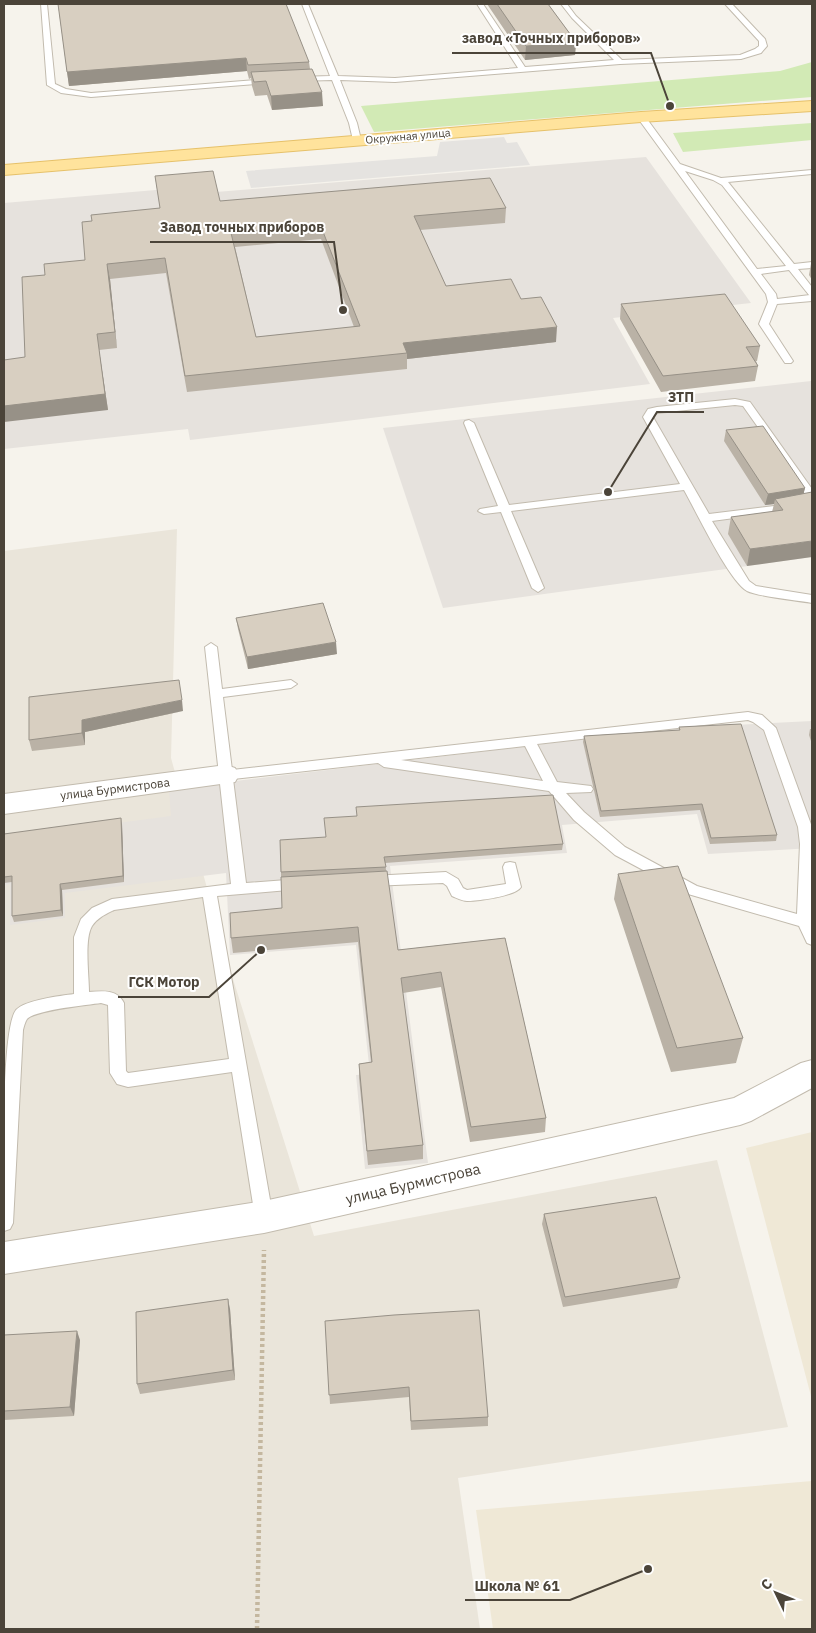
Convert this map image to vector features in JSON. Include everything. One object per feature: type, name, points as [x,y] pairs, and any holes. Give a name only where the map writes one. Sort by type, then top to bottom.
[{"type":"main road","name":"Окружная улица","points":[[4,170],[640,117],[812,106]]},
{"type":"street","name":"улица Бурмистрова","points":[[4,804],[226,775]]},
{"type":"street","name":"улица Бурмистрова","points":[[4,1258],[264,1217],[740,1111],[812,1073]]},
{"type":"lane","points":[[44,4],[51,84],[64,91],[92,95],[278,80]]},
{"type":"lane","points":[[305,4],[353,123],[357,140]]},
{"type":"lane","points":[[480,4],[523,70]]},
{"type":"lane","points":[[564,4],[574,17],[620,62]]},
{"type":"lane","points":[[287,80],[334,78],[394,80],[620,62],[741,57],[758,51],[762,46],[762,41],[728,4]]},
{"type":"lane","points":[[640,117],[771,294],[773,302],[764,324],[788,361]]},
{"type":"lane","points":[[675,165],[722,180],[812,172]]},
{"type":"lane","points":[[722,180],[812,294]]},
{"type":"lane","points":[[755,272],[812,265]]},
{"type":"lane","points":[[773,302],[812,298]]},
{"type":"lane","points":[[706,518],[802,506],[811,499],[810,494],[746,404],[735,402],[656,410],[649,414],[648,417],[734,567],[745,584],[760,591],[812,599]]},
{"type":"lane","points":[[469,423],[503,509],[538,588]]},
{"type":"lane","points":[[484,511],[687,486]]},
{"type":"lane","points":[[211,647],[239,888]]},
{"type":"lane","points":[[216,694],[291,684]]},
{"type":"lane","points":[[226,775],[748,716],[765,723],[770,728],[805,827],[807,844],[804,922],[812,939]]},
{"type":"lane","points":[[528,740],[553,787],[579,816],[601,836],[640,863],[686,887],[713,897],[804,922]]},
{"type":"lane","points":[[364,759],[553,787],[586,789]]},
{"type":"lane","points":[[354,882],[446,877],[453,882],[457,892],[466,896],[511,889],[514,887],[514,882],[510,867]]},
{"type":"lane","points":[[82,1000],[81,937],[86,923],[97,912],[112,905],[209,891],[316,884]]},
{"type":"lane","points":[[209,891],[264,1217]]},
{"type":"lane","points":[[4,1223],[15,1030],[18,1020],[23,1013],[34,1008],[82,1000],[106,997],[114,1000],[116,1003],[118,1073],[123,1079],[128,1080],[238,1064]]},
{"type":"path","points":[[257,1629],[264,1217]]},
{"type":"shaded area","points":[[504,137],[507,143],[517,142],[530,165],[251,188],[246,171],[437,156],[440,142]]},
{"type":"shaded area","points":[[646,157],[751,303],[613,318],[650,384],[190,440],[188,429],[4,449],[4,203],[214,185],[216,192]]},
{"type":"shaded area","points":[[811,381],[812,557],[443,608],[383,428]]},
{"type":"shaded area","points":[[177,529],[171,758],[227,960],[314,1236],[717,1160],[788,1427],[458,1478],[480,1629],[4,1629],[4,551]]},
{"type":"shaded area","points":[[812,721],[812,848],[708,854],[697,814],[562,825],[567,853],[390,866],[428,1163],[365,1169],[356,1075],[370,1074],[356,945],[230,955],[226,873],[65,893],[65,918],[10,925],[10,884],[4,885],[4,838],[171,816],[169,789],[678,728]]},
{"type":"shaded area","points":[[812,1132],[812,1400],[746,1148]]},
{"type":"shaded area","points":[[812,1481],[812,1629],[493,1629],[476,1510]]},
{"type":"green space","points":[[812,62],[812,97],[374,132],[361,106],[780,71]]},
{"type":"green space","points":[[812,123],[812,140],[683,152],[673,133]]},
{"type":"building","points":[[58,4],[286,4],[309,62],[248,65],[246,58],[67,72]]},
{"type":"building","points":[[497,4],[548,4],[576,42],[526,46]]},
{"type":"building","points":[[312,69],[322,92],[271,96],[266,81],[254,82],[251,72]]},
{"type":"building","points":[[213,171],[220,201],[490,178],[506,208],[414,216],[446,286],[511,279],[521,299],[541,297],[557,327],[403,343],[407,353],[185,376],[165,258],[107,264],[115,332],[97,334],[105,394],[4,406],[4,360],[25,357],[22,277],[45,275],[44,264],[85,260],[82,222],[92,221],[91,215],[160,208],[155,176]],"holes":[[[320,224],[360,326],[256,337],[231,233]]]},
{"type":"building","points":[[725,294],[760,346],[746,347],[758,366],[663,376],[621,304]]},
{"type":"building","points":[[763,426],[805,488],[768,494],[726,430]]},
{"type":"building","points":[[812,492],[812,541],[750,549],[731,517],[783,510],[775,499]]},
{"type":"building","points":[[323,603],[336,642],[247,657],[236,618]]},
{"type":"building","points":[[179,680],[182,700],[82,720],[82,733],[29,740],[29,697]]},
{"type":"building","points":[[741,724],[777,835],[711,838],[702,804],[601,811],[584,736],[680,730],[679,727]]},
{"type":"building","points":[[553,795],[563,844],[384,857],[386,867],[281,872],[280,840],[326,837],[324,818],[357,816],[356,807]]},
{"type":"building","points":[[121,818],[123,876],[60,884],[61,910],[12,916],[12,876],[4,877],[4,834]]},
{"type":"building","points":[[678,866],[743,1038],[677,1048],[618,874]]},
{"type":"building","points":[[387,871],[398,950],[505,938],[546,1118],[471,1127],[441,972],[401,978],[423,1145],[367,1151],[359,1064],[372,1062],[358,927],[231,938],[230,913],[282,908],[281,877]]},
{"type":"building","points":[[656,1197],[680,1278],[565,1297],[544,1214]]},
{"type":"building","points":[[228,1299],[233,1370],[137,1384],[136,1312]]},
{"type":"building","points":[[479,1310],[488,1417],[411,1421],[409,1387],[329,1395],[325,1321]]},
{"type":"building","points":[[77,1331],[70,1407],[4,1411],[4,1335]]},
{"type":"place","name":"завод «Точных приборов»","points":[[670,106]]},
{"type":"place","name":"Завод точных приборов","points":[[343,310]]},
{"type":"place","name":"ЗТП","points":[[608,492]]},
{"type":"place","name":"ГСК Мотор","points":[[261,950]]},
{"type":"place","name":"Школа № 61","points":[[648,1569]]}]
